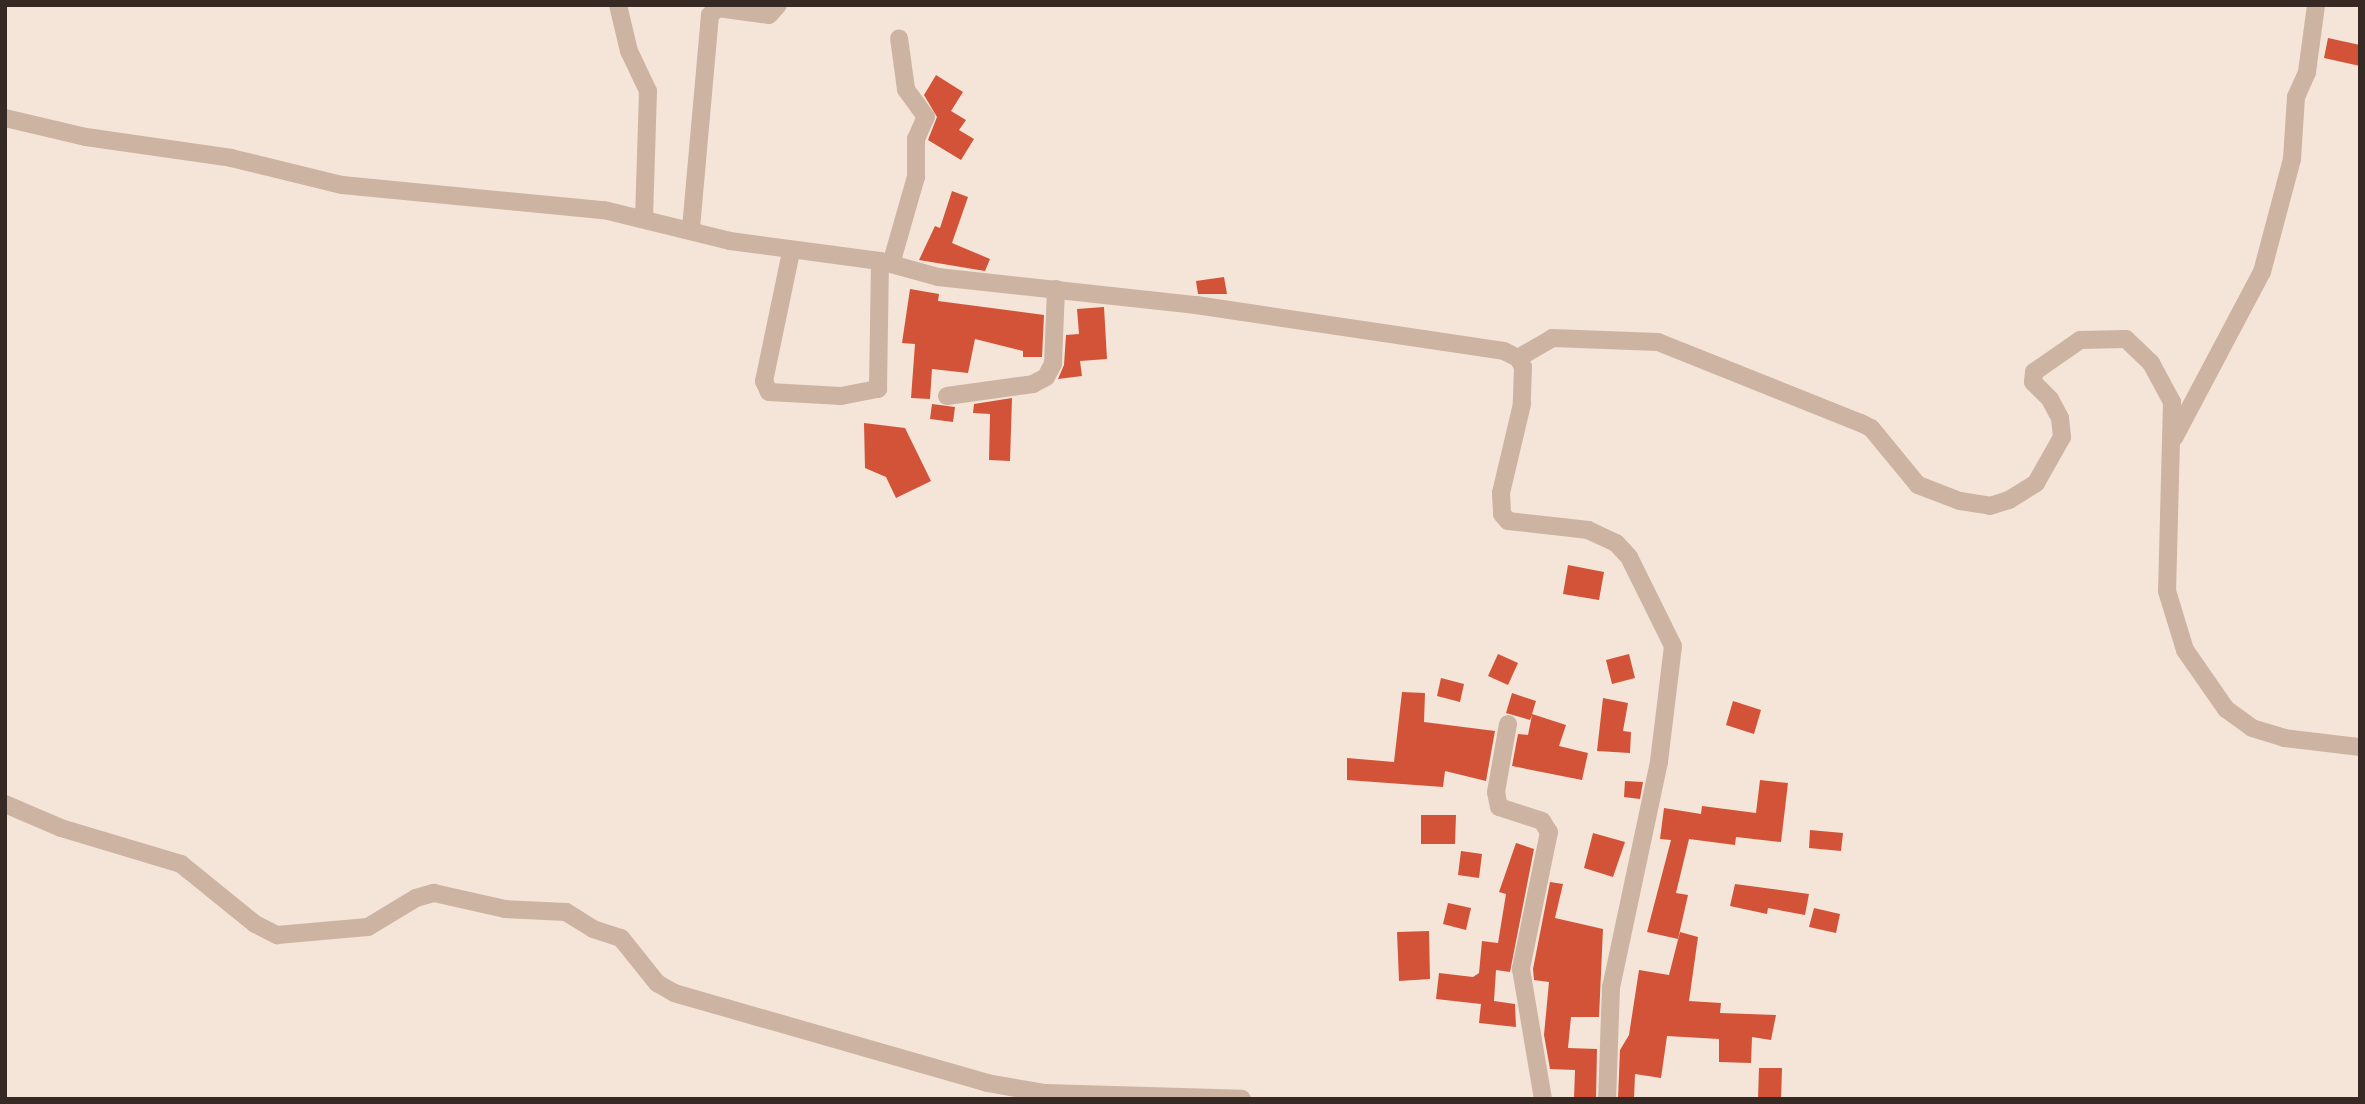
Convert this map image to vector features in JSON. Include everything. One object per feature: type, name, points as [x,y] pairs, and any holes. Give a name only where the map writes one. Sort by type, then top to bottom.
[{"type":"street","points":[[618,5],[629,51],[648,91],[644,217]]},
{"type":"street","points":[[691,229],[710,15],[718,8],[769,15],[778,5]]},
{"type":"street","points":[[2174,438],[2262,272],[2292,159],[2296,97],[2307,72],[2316,5]]},
{"type":"street","points":[[791,252],[764,380],[769,392],[841,396],[877,389],[885,262],[916,177],[916,139],[926,117],[906,89],[899,38]]},
{"type":"street","points":[[5,118],[86,137],[231,158],[342,185],[644,217],[791,252],[885,262],[939,277],[1056,289],[1504,351],[1518,358],[1523,367],[1522,404],[1501,493],[1502,514],[1508,521],[1588,530],[1616,543],[1629,557],[1672,646],[1660,762],[1611,986],[1607,1099]]},
{"type":"street","points":[[947,396],[1033,384],[1046,377],[1053,364],[1056,289]]},
{"type":"street","points":[[1518,358],[1552,338],[1658,342],[1871,428],[1918,485],[1960,501],[1990,506],[2009,500],[2036,483],[2062,437],[2060,418],[2050,398],[2033,382],[2040,366],[2080,340],[2126,339],[2141,350],[2164,384],[2172,402],[2174,438],[2167,591],[2185,650],[2226,709],[2252,728],[2284,738],[2360,747]]},
{"type":"street","points":[[1507,724],[1496,792],[1499,807],[1542,821],[1549,832],[1521,969],[1543,1099]]},
{"type":"street","points":[[5,804],[76,833],[181,863],[255,924],[276,935],[368,927],[416,898],[434,893],[505,909],[572,913],[593,929],[625,942],[657,983],[674,993],[987,1083],[1045,1093],[1242,1099]]},
{"type":"building","points":[[2328,38],[2360,45],[2360,66],[2324,58]]},
{"type":"building","points":[[936,75],[963,92],[951,111],[966,120],[959,130],[974,139],[961,160],[928,140],[937,117],[924,95]]},
{"type":"building","points":[[952,191],[968,197],[952,243],[990,259],[985,271],[919,260],[935,226],[940,228]]},
{"type":"building","points":[[1224,277],[1227,294],[1198,294],[1196,281]]},
{"type":"building","points":[[910,289],[939,294],[938,301],[1044,315],[1042,357],[1023,357],[1023,351],[975,339],[968,373],[932,369],[930,399],[911,398],[915,344],[902,343]]},
{"type":"building","points":[[1104,307],[1107,359],[1080,361],[1082,376],[1058,379],[1064,365],[1066,335],[1079,334],[1077,309]]},
{"type":"building","points":[[1012,398],[1010,461],[989,460],[990,414],[973,413],[974,404]]},
{"type":"building","points":[[932,404],[955,407],[953,422],[930,419]]},
{"type":"building","points":[[864,423],[905,428],[931,481],[896,498],[886,477],[865,468]]},
{"type":"building","points":[[1568,565],[1604,572],[1599,600],[1563,594]]},
{"type":"building","points":[[1498,654],[1518,663],[1508,685],[1488,676]]},
{"type":"building","points":[[1629,654],[1635,678],[1612,684],[1606,660]]},
{"type":"building","points":[[1441,678],[1464,684],[1460,702],[1437,696]]},
{"type":"building","points":[[1402,692],[1425,693],[1424,722],[1495,731],[1486,781],[1445,771],[1443,787],[1347,780],[1347,758],[1394,762]]},
{"type":"building","points":[[1512,693],[1536,701],[1532,714],[1566,725],[1559,746],[1588,753],[1582,780],[1512,766],[1518,734],[1528,735],[1532,715],[1530,720],[1506,713]]},
{"type":"building","points":[[1603,698],[1628,703],[1623,731],[1631,732],[1630,753],[1597,751]]},
{"type":"building","points":[[1733,701],[1761,710],[1754,734],[1726,725]]},
{"type":"building","points":[[1760,780],[1788,783],[1781,842],[1736,837],[1735,845],[1689,839],[1676,893],[1688,895],[1678,939],[1647,932],[1671,840],[1660,839],[1664,808],[1701,814],[1702,806],[1756,813]]},
{"type":"building","points":[[1625,781],[1643,782],[1640,799],[1624,797]]},
{"type":"building","points":[[1421,815],[1456,815],[1455,844],[1421,844]]},
{"type":"building","points":[[1810,830],[1843,833],[1841,851],[1809,848]]},
{"type":"building","points":[[1593,833],[1625,842],[1613,877],[1584,868]]},
{"type":"building","points":[[1516,843],[1534,849],[1510,972],[1496,970],[1494,1001],[1515,1004],[1516,1027],[1479,1023],[1481,1004],[1436,999],[1439,973],[1473,977],[1479,973],[1482,941],[1498,943],[1506,894],[1499,892]]},
{"type":"building","points":[[1461,851],[1482,854],[1479,878],[1458,875]]},
{"type":"building","points":[[1550,882],[1563,884],[1555,918],[1603,929],[1599,1017],[1571,1017],[1568,1048],[1597,1049],[1596,1099],[1574,1099],[1575,1070],[1550,1069],[1544,1035],[1549,982],[1534,980],[1533,969]]},
{"type":"building","points":[[1735,884],[1809,894],[1805,915],[1768,908],[1767,914],[1730,906]]},
{"type":"building","points":[[1448,903],[1471,908],[1466,930],[1443,924]]},
{"type":"building","points":[[1814,908],[1840,914],[1836,933],[1809,927]]},
{"type":"building","points":[[1429,931],[1430,979],[1399,981],[1397,932]]},
{"type":"building","points":[[1680,932],[1698,937],[1689,1001],[1721,1003],[1720,1013],[1776,1015],[1771,1040],[1752,1037],[1751,1063],[1719,1062],[1719,1039],[1667,1036],[1661,1078],[1635,1074],[1634,1099],[1618,1099],[1620,1050],[1629,1035],[1639,970],[1669,975]]},
{"type":"building","points":[[1759,1068],[1782,1068],[1781,1099],[1758,1099]]}]
